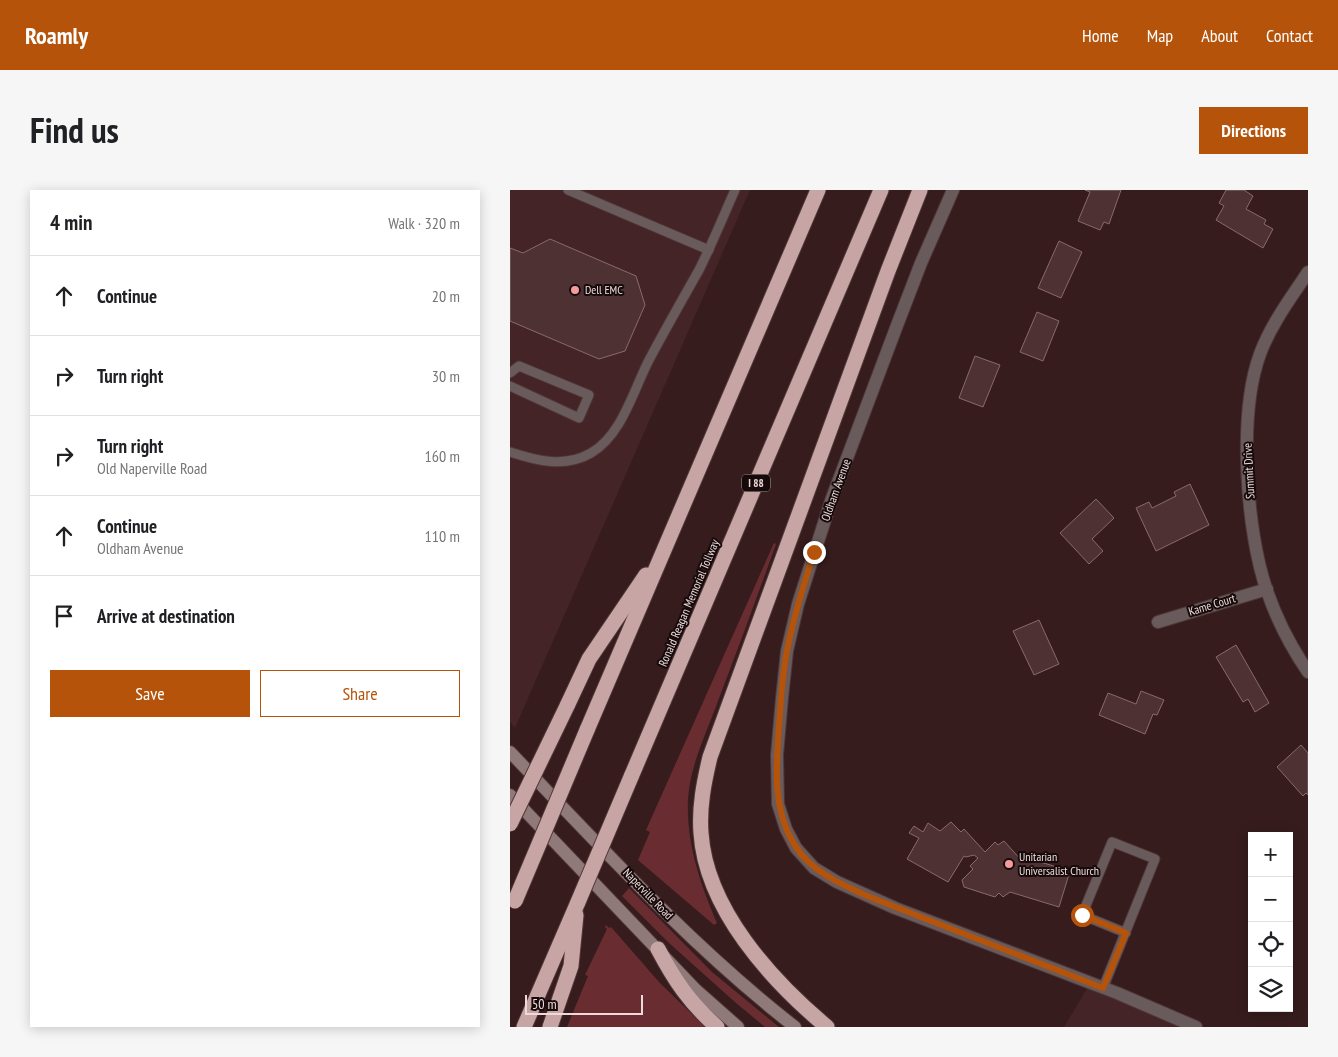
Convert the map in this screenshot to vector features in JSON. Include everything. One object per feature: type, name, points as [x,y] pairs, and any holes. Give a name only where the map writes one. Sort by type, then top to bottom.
[{"type":"highway","points":[[512,906],[818,190]]},
{"type":"highway","name":"Ronald Reagan Memorial Tollway","points":[[524,1027],[881,190]]},
{"type":"highway","points":[[826,1027],[767,968],[749,946],[731,918],[707,868],[701,833],[702,797],[704,780],[713,748],[885,280],[920,190]]},
{"type":"highway","points":[[510,824],[590,658],[665,546]]},
{"type":"highway","points":[[550,1027],[571,966],[578,902]]},
{"type":"highway","points":[[658,950],[673,977],[697,1009],[716,1027]]},
{"type":"main road","name":"Naperville Road","points":[[510,752],[673,920],[738,980],[795,1027]]},
{"type":"main road","points":[[510,796],[695,988],[738,1027]]},
{"type":"street","name":"Oldham Avenue","points":[[954,190],[921,263],[832,498],[798,604],[787,651],[782,698],[777,756],[778,804],[786,830],[796,848],[814,868],[837,882],[894,908],[1103,988],[1196,1027]]},
{"type":"street","name":"Summit Drive","points":[[1308,272],[1268,336],[1254,373],[1250,393],[1248,456],[1250,500],[1255,535],[1267,589],[1288,638],[1308,672]]},
{"type":"street","name":"Kame Court","points":[[1158,622],[1267,589]]},
{"type":"lane","points":[[568,190],[709,250]]},
{"type":"lane","points":[[510,452],[546,462],[562,462],[590,454],[602,445],[622,418],[648,363],[709,250],[735,190]]},
{"type":"lane","points":[[510,373],[520,366],[589,395],[579,418],[510,386]]},
{"type":"lane","points":[[1103,988],[1126,933],[1155,860],[1112,842],[1082,915],[1126,933]]},
{"type":"shaded area","points":[[510,190],[750,190],[515,728],[510,722]]},
{"type":"shaded area","points":[[774,543],[776,544],[700,749],[689,786],[689,831],[695,862],[717,923],[714,925],[638,860],[650,832],[646,830]]},
{"type":"shaded area","points":[[629,888],[712,972],[779,1027],[765,1027],[669,943],[622,896]]},
{"type":"shaded area","points":[[606,925],[609,928],[611,927],[659,982],[705,1027],[567,1027],[588,976],[585,975],[607,929]]},
{"type":"shaded area","points":[[1091,982],[1193,1027],[1064,1027]]},
{"type":"building","points":[[1085,190],[1121,190],[1109,224],[1104,222],[1100,230],[1078,221],[1090,192]]},
{"type":"building","points":[[1226,190],[1244,190],[1253,196],[1246,209],[1266,220],[1264,224],[1273,229],[1263,248],[1216,220],[1224,206],[1219,203]]},
{"type":"building","name":"Dell EMC","points":[[550,239],[636,276],[645,305],[625,351],[599,359],[510,321],[510,248],[523,253]]},
{"type":"building","points":[[1059,241],[1082,252],[1061,298],[1038,288]]},
{"type":"building","points":[[1037,312],[1059,321],[1043,361],[1020,352]]},
{"type":"building","points":[[975,356],[1000,365],[983,407],[959,398]]},
{"type":"building","points":[[1190,484],[1209,525],[1156,551],[1136,508],[1149,502],[1152,508],[1176,496],[1174,492]]},
{"type":"building","points":[[1096,499],[1114,518],[1092,539],[1103,551],[1089,564],[1060,533]]},
{"type":"building","points":[[1039,620],[1059,664],[1034,675],[1013,631]]},
{"type":"building","points":[[1236,645],[1269,703],[1255,712],[1248,699],[1243,702],[1216,657]]},
{"type":"building","points":[[1141,691],[1164,700],[1157,715],[1153,714],[1145,734],[1099,715],[1108,693],[1136,704]]},
{"type":"building","points":[[1301,745],[1308,753],[1308,795],[1306,793],[1303,796],[1277,767]]},
{"type":"building","name":"Unitarian Universalist Church","points":[[951,822],[961,832],[964,829],[985,852],[995,842],[998,845],[1004,841],[1022,861],[1024,857],[1070,871],[1059,907],[1010,892],[1003,897],[999,893],[995,897],[964,887],[962,880],[973,869],[970,866],[978,858],[974,855],[964,856],[948,882],[907,859],[919,838],[909,833],[914,826],[923,832],[928,823],[940,831]]},
{"type":"place","name":"Dell EMC","points":[[575,290]]},
{"type":"place","name":"Unitarian Universalist Church","points":[[1009,864]]},
{"type":"route","points":[[814,552],[798,604],[787,651],[777,756],[778,804],[786,830],[796,848],[814,868],[837,882],[867,896],[1103,988],[1126,933],[1082,915]]}]
